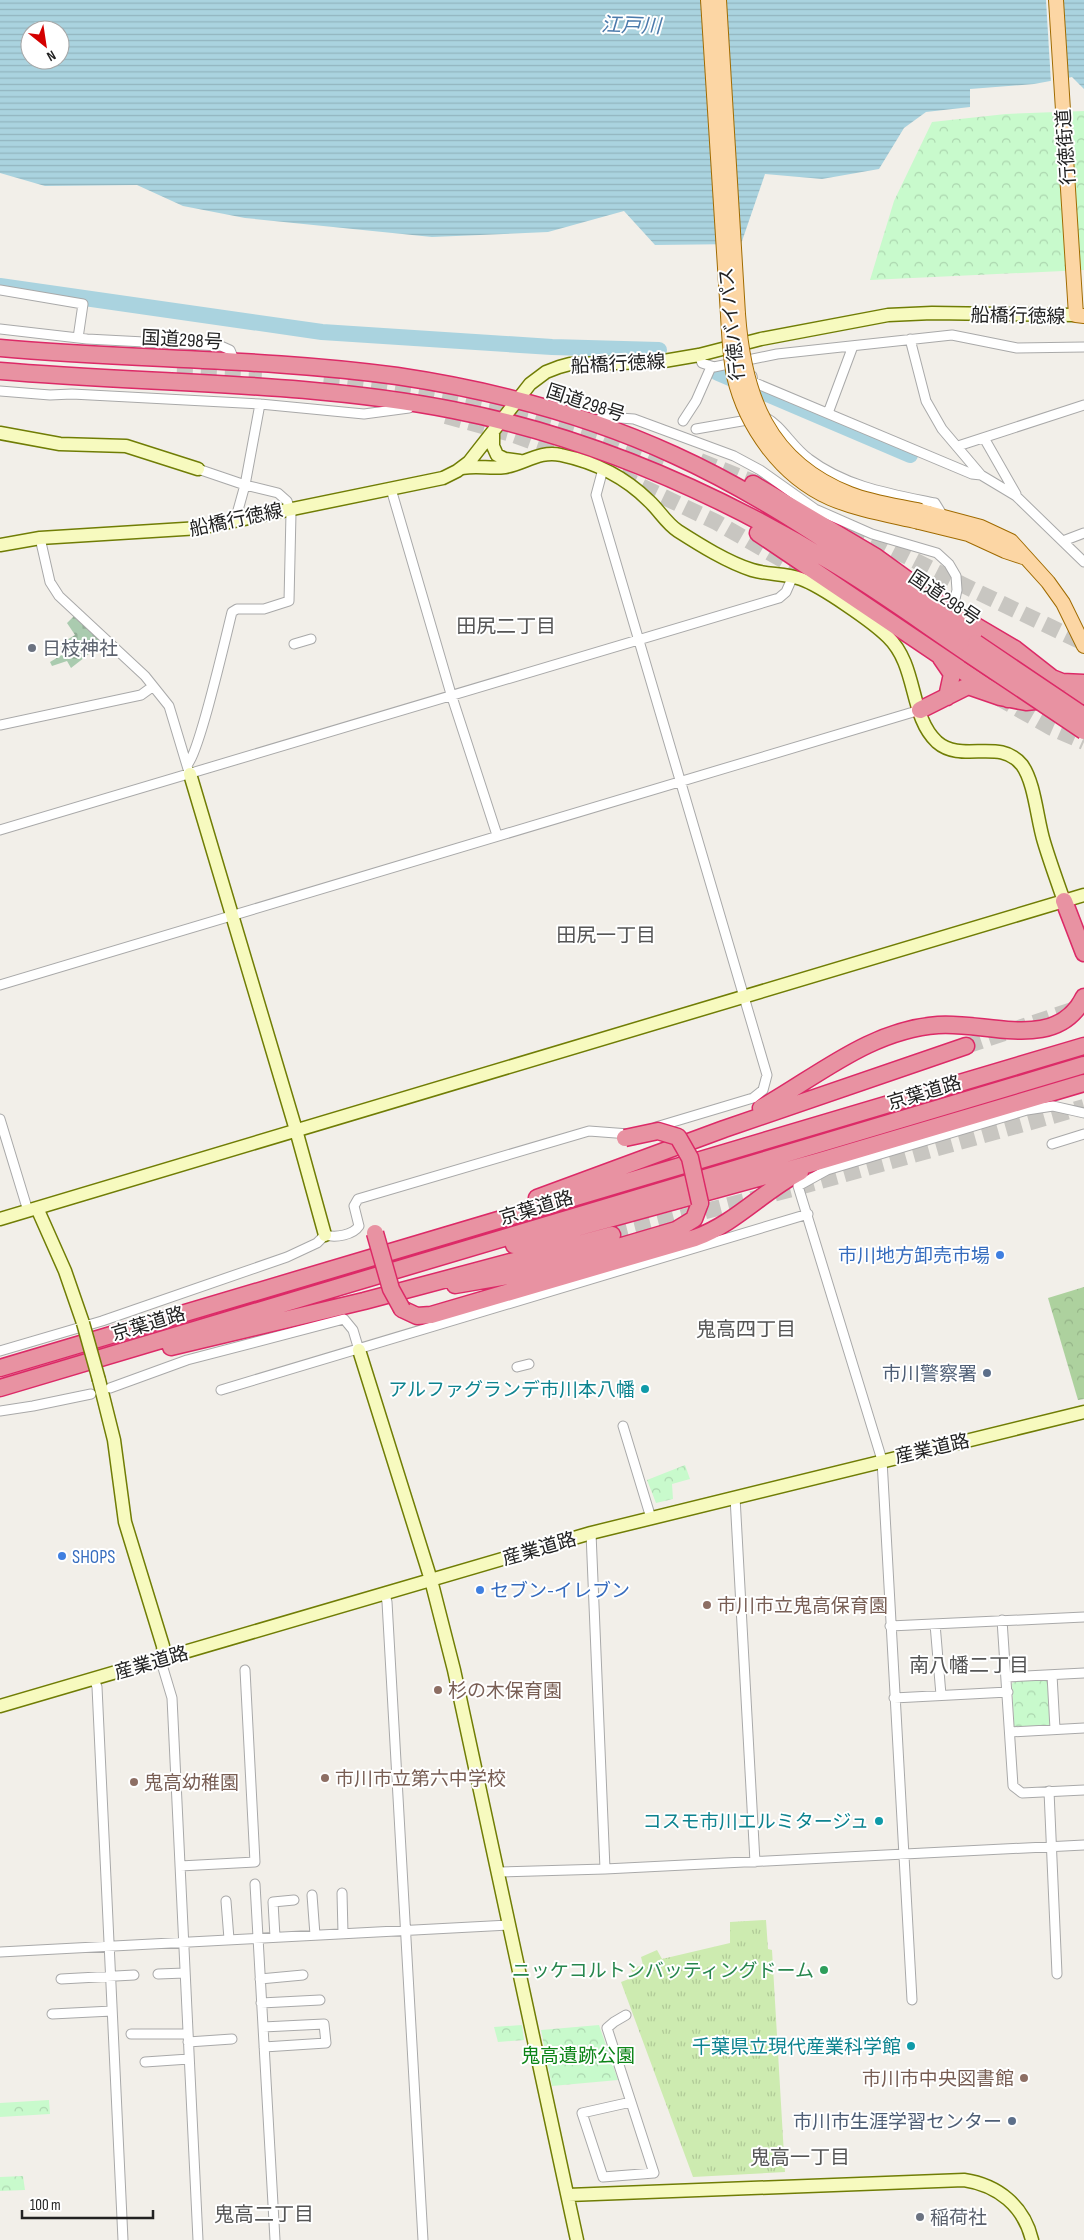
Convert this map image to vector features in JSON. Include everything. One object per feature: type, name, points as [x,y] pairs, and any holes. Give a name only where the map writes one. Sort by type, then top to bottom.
[{"type":"highway","name":"国道298号","points":[[0,348],[235,362],[397,376],[461,387],[516,400],[590,423],[673,455],[722,479],[789,518],[972,648],[1084,731]]},
{"type":"highway","name":"国道298号","points":[[0,371],[299,390],[376,397],[437,407],[497,426],[562,438],[628,462],[705,495],[783,534],[1084,716]]},
{"type":"highway","points":[[673,455],[717,468],[780,498],[876,557],[952,612],[1004,642],[1052,678],[1062,682],[1084,683]]},
{"type":"highway","points":[[628,462],[776,543],[985,686],[1008,699]]},
{"type":"highway","points":[[947,697],[987,643],[1004,642]]},
{"type":"highway","points":[[935,650],[952,674],[947,697]]},
{"type":"highway","points":[[920,710],[973,686],[1008,699],[1034,702],[1084,696]]},
{"type":"highway","points":[[1064,901],[1084,953]]},
{"type":"highway","points":[[724,1129],[877,1039],[909,1029],[939,1024],[1045,1029],[1068,1019],[1084,997]]},
{"type":"highway","points":[[392,1251],[724,1129],[966,1046]]},
{"type":"highway","name":"京葉道路","points":[[0,1368],[1084,1046]]},
{"type":"highway","name":"京葉道路","points":[[0,1388],[1084,1065]]},
{"type":"highway","points":[[364,1279],[545,1238],[820,1161],[1084,1083]]},
{"type":"highway","points":[[1023,1100],[1060,1094],[1084,1094]]},
{"type":"highway","points":[[364,1301],[537,1271],[681,1228],[694,1219],[700,1203],[690,1158],[678,1137],[658,1130],[625,1138]]},
{"type":"highway","points":[[375,1233],[391,1289],[402,1309],[418,1316],[431,1315],[695,1238],[729,1222],[778,1185],[820,1161]]},
{"type":"highway","points":[[26,1381],[364,1301],[612,1235]]},
{"type":"main road","name":"行徳バイパス","points":[[708,0],[730,348],[734,376],[742,404],[761,437],[774,456],[812,488],[849,505],[920,517],[943,516],[996,534],[1010,541],[1048,582],[1063,603],[1084,646]]},
{"type":"main road","name":"行徳バイパス","points":[[719,0],[741,351],[752,396],[764,421],[783,448],[823,481],[852,495],[968,534],[1023,557]]},
{"type":"main road","name":"行徳街道","points":[[1056,0],[1074,285],[1080,316]]},
{"type":"street","points":[[0,290],[83,304],[78,338]]},
{"type":"street","name":"船橋行徳線","points":[[0,546],[40,538],[185,530],[443,478],[463,468],[516,400],[534,381],[559,367],[570,364],[658,362],[699,356],[761,339],[888,315],[932,313],[1080,316]]},
{"type":"street","points":[[0,329],[78,338],[221,346],[230,350],[235,362]]},
{"type":"street","points":[[699,356],[702,363],[711,368],[777,354],[952,335],[1017,348],[1084,347]]},
{"type":"street","points":[[910,339],[930,410],[958,446],[981,474],[1016,496],[1084,562]]},
{"type":"street","points":[[828,413],[853,346]]},
{"type":"street","points":[[749,359],[753,382],[972,474],[981,474]]},
{"type":"street","points":[[738,361],[748,398],[756,417]]},
{"type":"street","points":[[683,421],[696,401],[711,368]]},
{"type":"street","points":[[0,391],[260,404],[364,414],[396,409],[437,407]]},
{"type":"street","points":[[235,521],[245,485],[260,404]]},
{"type":"street","points":[[958,446],[1084,405]]},
{"type":"street","points":[[590,423],[606,417],[634,419],[707,446],[760,470],[800,499],[832,517],[872,534],[937,553],[949,564],[956,576],[957,590],[952,612]]},
{"type":"street","points":[[696,429],[756,417],[765,417],[773,421],[792,445],[808,459],[838,477],[873,490],[935,503],[943,516]]},
{"type":"street","points":[[497,426],[493,446],[497,455],[505,459],[520,461]]},
{"type":"street","points":[[0,433],[60,444],[126,446],[198,468],[245,485],[278,493],[283,496],[290,508],[289,601],[264,609],[237,608],[232,612],[199,738],[188,770]]},
{"type":"street","points":[[984,438],[1016,496]]},
{"type":"street","points":[[463,468],[475,465],[492,468],[507,467],[520,461],[551,453],[603,469],[636,489],[678,531],[750,569],[793,576],[816,587],[888,637],[904,658],[920,710],[931,735],[938,743],[952,750],[1002,752],[1022,765],[1064,901]]},
{"type":"street","points":[[325,1235],[334,1237],[358,1228],[359,1222],[354,1206],[358,1199],[589,1131],[628,1134],[714,1111],[759,1095],[766,1086],[767,1075],[596,495],[603,469]]},
{"type":"street","points":[[391,489],[451,694],[497,835]]},
{"type":"street","points":[[1063,541],[1084,533]]},
{"type":"street","points":[[40,538],[50,582],[59,596],[146,676],[152,687],[169,706],[296,1130],[325,1235]]},
{"type":"street","points":[[0,830],[188,770],[779,598],[786,592],[793,576]]},
{"type":"street","points":[[294,644],[310,639]]},
{"type":"street","points":[[0,725],[141,695],[152,687]]},
{"type":"street","points":[[0,985],[920,710]]},
{"type":"street","points":[[0,1219],[1084,895]]},
{"type":"street","points":[[912,2000],[882,1460],[798,1186],[827,1170],[1036,1108],[1061,1106],[1084,1113]]},
{"type":"street","points":[[0,1119],[33,1210],[65,1271],[82,1323],[114,1440],[125,1522],[163,1646],[164,1668],[172,1698],[198,2240]]},
{"type":"street","points":[[1052,1144],[1084,1134]]},
{"type":"street","points":[[221,1390],[808,1214]]},
{"type":"street","points":[[0,1351],[102,1321],[287,1256],[317,1243],[325,1235]]},
{"type":"street","points":[[110,1388],[187,1360],[344,1319],[353,1330],[431,1580],[454,1670],[499,1872],[576,2240]]},
{"type":"street","points":[[516,1367],[529,1364]]},
{"type":"street","points":[[0,1410],[33,1406],[91,1394]]},
{"type":"street","name":"産業道路","points":[[0,1706],[591,1533],[882,1460],[1084,1412]]},
{"type":"street","points":[[623,1426],[652,1518]]},
{"type":"street","points":[[735,1497],[755,1862]]},
{"type":"street","points":[[591,1533],[605,1869]]},
{"type":"street","points":[[385,1594],[387,1602],[423,2240]]},
{"type":"street","points":[[890,1626],[1084,1617]]},
{"type":"street","points":[[1002,1620],[1013,1786],[1022,1793],[1084,1790]]},
{"type":"street","points":[[935,1624],[941,1695]]},
{"type":"street","points":[[180,1866],[255,1862],[245,1670]]},
{"type":"street","points":[[1007,1677],[1084,1673]]},
{"type":"street","points":[[1052,1675],[1055,1729]]},
{"type":"street","points":[[94,1679],[97,1687],[123,2240]]},
{"type":"street","points":[[894,1698],[1008,1692]]},
{"type":"street","points":[[1010,1732],[1084,1728]]},
{"type":"street","points":[[1050,1792],[1057,1974]]},
{"type":"street","points":[[499,1872],[903,1856],[1084,1845]]},
{"type":"street","points":[[256,1884],[257,1938],[275,2240]]},
{"type":"street","points":[[342,1893],[343,1933]]},
{"type":"street","points":[[312,1895],[315,1935]]},
{"type":"street","points":[[275,1937],[273,1902],[294,1900]]},
{"type":"street","points":[[226,1901],[229,1940]]},
{"type":"street","points":[[0,1952],[509,1925]]},
{"type":"street","points":[[158,1974],[185,1973]]},
{"type":"street","points":[[61,1979],[134,1975]]},
{"type":"street","points":[[260,1979],[303,1975]]},
{"type":"street","points":[[261,2003],[320,2000]]},
{"type":"street","points":[[52,2014],[112,2011]]},
{"type":"street","points":[[626,2015],[607,2028],[631,2102],[654,2174],[602,2177],[582,2114],[631,2102]]},
{"type":"street","points":[[263,2027],[324,2024],[326,2043],[264,2047]]},
{"type":"street","points":[[131,2034],[232,2039]]},
{"type":"street","points":[[145,2062],[189,2059]]},
{"type":"street","points":[[568,2195],[964,2180],[978,2182],[1006,2196],[1027,2223],[1032,2240]]},
{"type":"green space","points":[[1084,111],[1084,270],[870,280],[894,201],[932,122],[1006,114]]},
{"type":"green space","points":[[74,616],[103,643],[71,668],[67,661],[52,666],[50,662],[65,653],[60,644],[75,635],[67,623]]},
{"type":"green space","points":[[1084,1287],[1084,1399],[1078,1400],[1048,1298]]},
{"type":"green space","points":[[685,1465],[690,1479],[672,1484],[673,1499],[656,1503],[647,1480]]},
{"type":"green space","points":[[1047,1679],[1050,1682],[1052,1724],[1049,1727],[1017,1728],[1014,1726],[1012,1684],[1015,1680]]},
{"type":"green space","points":[[766,1920],[768,1949],[772,1950],[785,2172],[693,2177],[621,1982],[634,1977],[631,1969],[643,1965],[641,1957],[657,1950],[662,1959],[730,1943],[730,1922]]},
{"type":"green space","points":[[522,2025],[524,2040],[498,2042],[494,2027]]},
{"type":"green space","name":"鬼高遺跡公園","points":[[599,2025],[618,2080],[552,2086],[541,2030]]},
{"type":"green space","points":[[49,2100],[50,2114],[0,2117],[0,2103]]},
{"type":"green space","points":[[23,2176],[25,2190],[0,2191],[0,2177]]},
{"type":"water","name":"江戸川","points":[[0,0],[1084,0],[1084,89],[1072,77],[1034,84],[970,89],[970,107],[926,112],[904,128],[879,169],[822,179],[765,174],[741,244],[655,245],[624,211],[548,232],[432,237],[245,218],[183,206],[137,185],[45,186],[0,173]]},
{"type":"pier","points":[[1046,0],[1062,0],[1067,81],[1051,83]]},
{"type":"waterway","points":[[0,286],[322,332],[552,347],[659,350]]},
{"type":"waterway","points":[[718,373],[910,455]]},
{"type":"tunnel","points":[[177,367],[262,371]]},
{"type":"tunnel","points":[[324,376],[413,388],[499,405],[584,429],[668,460]]},
{"type":"tunnel","points":[[446,416],[508,433],[570,455]]},
{"type":"tunnel","points":[[700,461],[766,487]]},
{"type":"tunnel","points":[[620,476],[716,522],[802,571]]},
{"type":"tunnel","points":[[851,528],[961,584],[1084,643]]},
{"type":"tunnel","points":[[997,697],[1052,728],[1084,742]]},
{"type":"tunnel","points":[[966,1046],[1075,1009]]},
{"type":"tunnel","points":[[612,1235],[792,1189],[1084,1107]]},
{"type":"place","name":"日枝神社","points":[[32,648]]},
{"type":"place","name":"市川地方卸売市場","points":[[1000,1255]]},
{"type":"place","name":"市川警察署","points":[[987,1373]]},
{"type":"place","name":"アルファグランデ市川本八幡","points":[[645,1389]]},
{"type":"place","name":"SHOPS","points":[[62,1556]]},
{"type":"place","name":"セブン-イレブン","points":[[480,1590]]},
{"type":"place","name":"市川市立鬼高保育園","points":[[707,1605]]},
{"type":"place","name":"杉の木保育園","points":[[438,1690]]},
{"type":"place","name":"市川市立第六中学校","points":[[325,1778]]},
{"type":"place","name":"鬼高幼稚園","points":[[134,1782]]},
{"type":"place","name":"コスモ市川エルミタージュ","points":[[879,1821]]},
{"type":"place","name":"ニッケコルトンバッティングドーム","points":[[824,1970]]},
{"type":"place","name":"千葉県立現代産業科学館","points":[[911,2046]]},
{"type":"place","name":"市川市中央図書館","points":[[1024,2078]]},
{"type":"place","name":"市川市生涯学習センター","points":[[1012,2121]]},
{"type":"place","name":"稲荷社","points":[[920,2217]]},
{"type":"district","name":"田尻二丁目","points":[[506,626]]},
{"type":"district","name":"田尻一丁目","points":[[606,935]]},
{"type":"district","name":"鬼高四丁目","points":[[746,1329]]},
{"type":"district","name":"南八幡二丁目","points":[[969,1665]]},
{"type":"district","name":"鬼高一丁目","points":[[800,2157]]},
{"type":"district","name":"鬼高二丁目","points":[[264,2214]]}]
